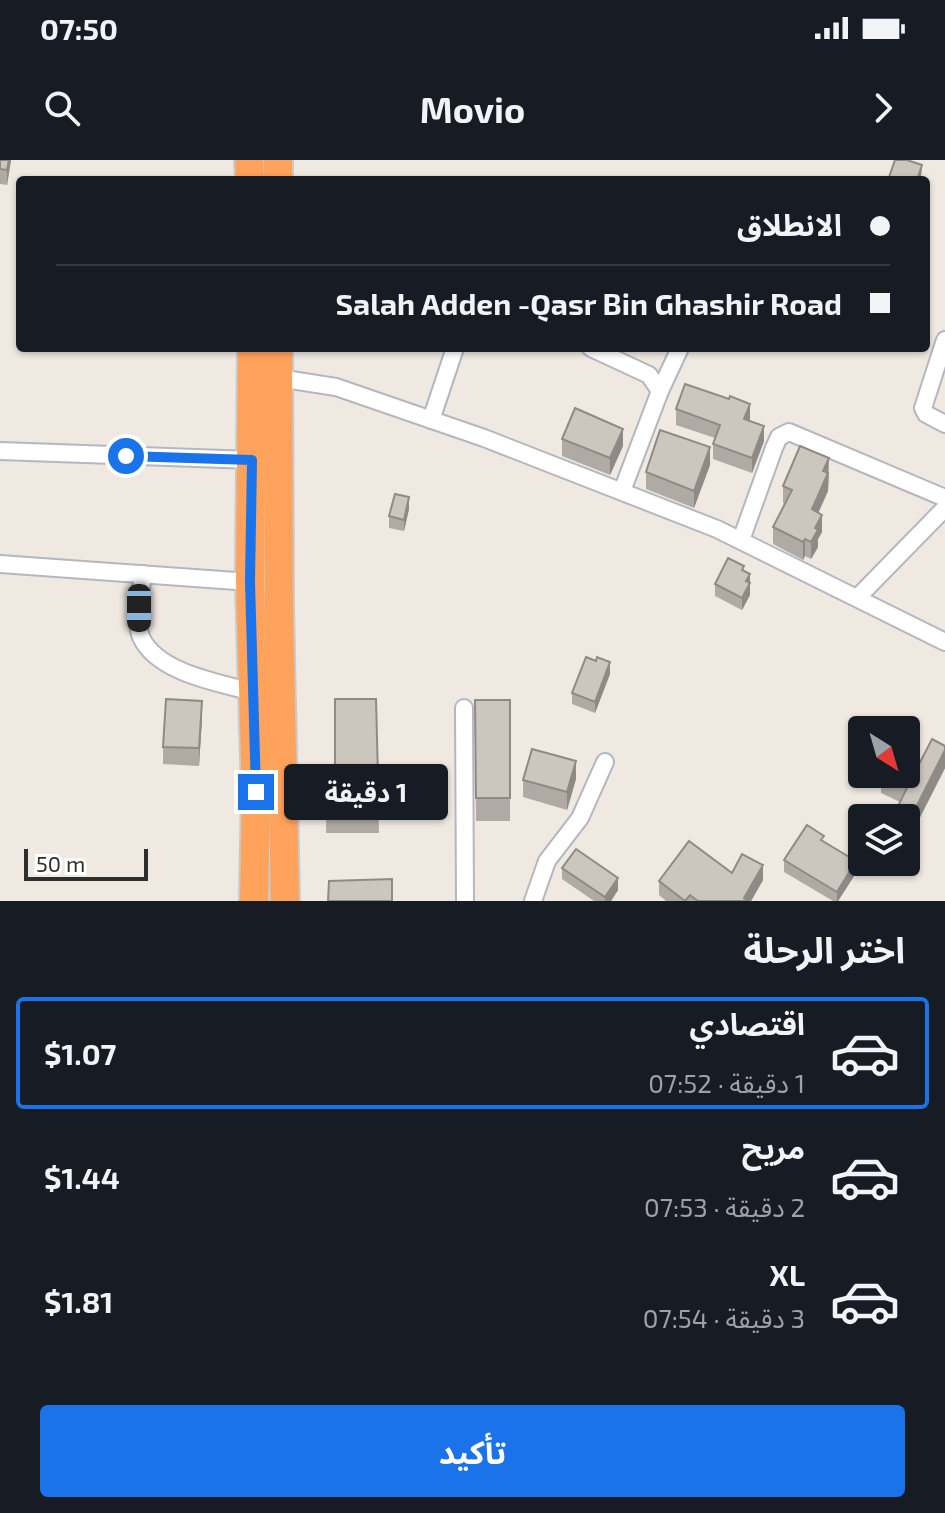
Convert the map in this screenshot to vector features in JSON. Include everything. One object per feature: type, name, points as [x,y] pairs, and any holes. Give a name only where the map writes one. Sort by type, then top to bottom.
[{"type":"highway","points":[[252,352],[250,582],[256,792],[254,901]]},
{"type":"highway","points":[[278,352],[285,901]]},
{"type":"street","points":[[945,340],[923,408],[926,414],[945,424]]},
{"type":"street","points":[[431,420],[454,352]]},
{"type":"street","points":[[600,352],[649,375],[660,391]]},
{"type":"street","points":[[622,491],[678,352]]},
{"type":"street","points":[[278,378],[336,387],[622,491],[741,540],[945,642]]},
{"type":"street","points":[[741,540],[779,437],[789,432],[945,498]]},
{"type":"street","points":[[0,451],[252,460]]},
{"type":"street","points":[[858,597],[945,508]]},
{"type":"street","points":[[0,564],[250,582]]},
{"type":"street","points":[[143,574],[139,626],[140,636],[146,645],[185,673],[253,692]]},
{"type":"street","points":[[464,708],[465,901]]},
{"type":"street","points":[[533,901],[547,861],[580,818],[605,762]]},
{"type":"building","points":[[0,160],[9,160],[7,170],[0,169]]},
{"type":"building","points":[[895,160],[922,165],[918,176],[889,176]]},
{"type":"building","points":[[685,384],[750,404],[744,419],[764,426],[752,458],[713,444],[720,425],[676,409]]},
{"type":"building","points":[[575,408],[623,429],[610,458],[562,439]]},
{"type":"building","points":[[660,430],[710,447],[694,491],[646,472]]},
{"type":"building","points":[[800,446],[829,458],[823,471],[828,473],[812,509],[822,515],[811,542],[805,539],[803,542],[773,527],[792,490],[783,486]]},
{"type":"building","points":[[395,494],[409,497],[404,520],[389,516]]},
{"type":"building","points":[[728,558],[744,566],[742,570],[750,574],[746,581],[750,583],[742,598],[715,584]]},
{"type":"building","points":[[586,657],[610,662],[595,702],[572,693]]},
{"type":"building","points":[[166,699],[202,701],[199,748],[163,747]]},
{"type":"building","points":[[335,699],[376,699],[379,816],[326,815],[327,767],[335,767]]},
{"type":"building","points":[[475,700],[510,700],[510,798],[476,798]]},
{"type":"building","points":[[932,739],[945,746],[918,804],[899,804],[907,788],[920,788],[920,762]]},
{"type":"building","points":[[532,749],[576,761],[567,792],[523,780]]},
{"type":"building","points":[[807,825],[824,836],[821,840],[848,856],[848,874],[837,892],[784,860]]},
{"type":"building","points":[[689,841],[732,873],[742,854],[763,865],[744,898],[748,901],[698,901],[690,895],[685,901],[659,881]]},
{"type":"building","points":[[576,849],[618,878],[605,897],[562,868]]},
{"type":"building","points":[[392,879],[392,901],[328,901],[329,881]]},
{"type":"route","points":[[126,456],[252,460],[250,582],[256,792]]}]
